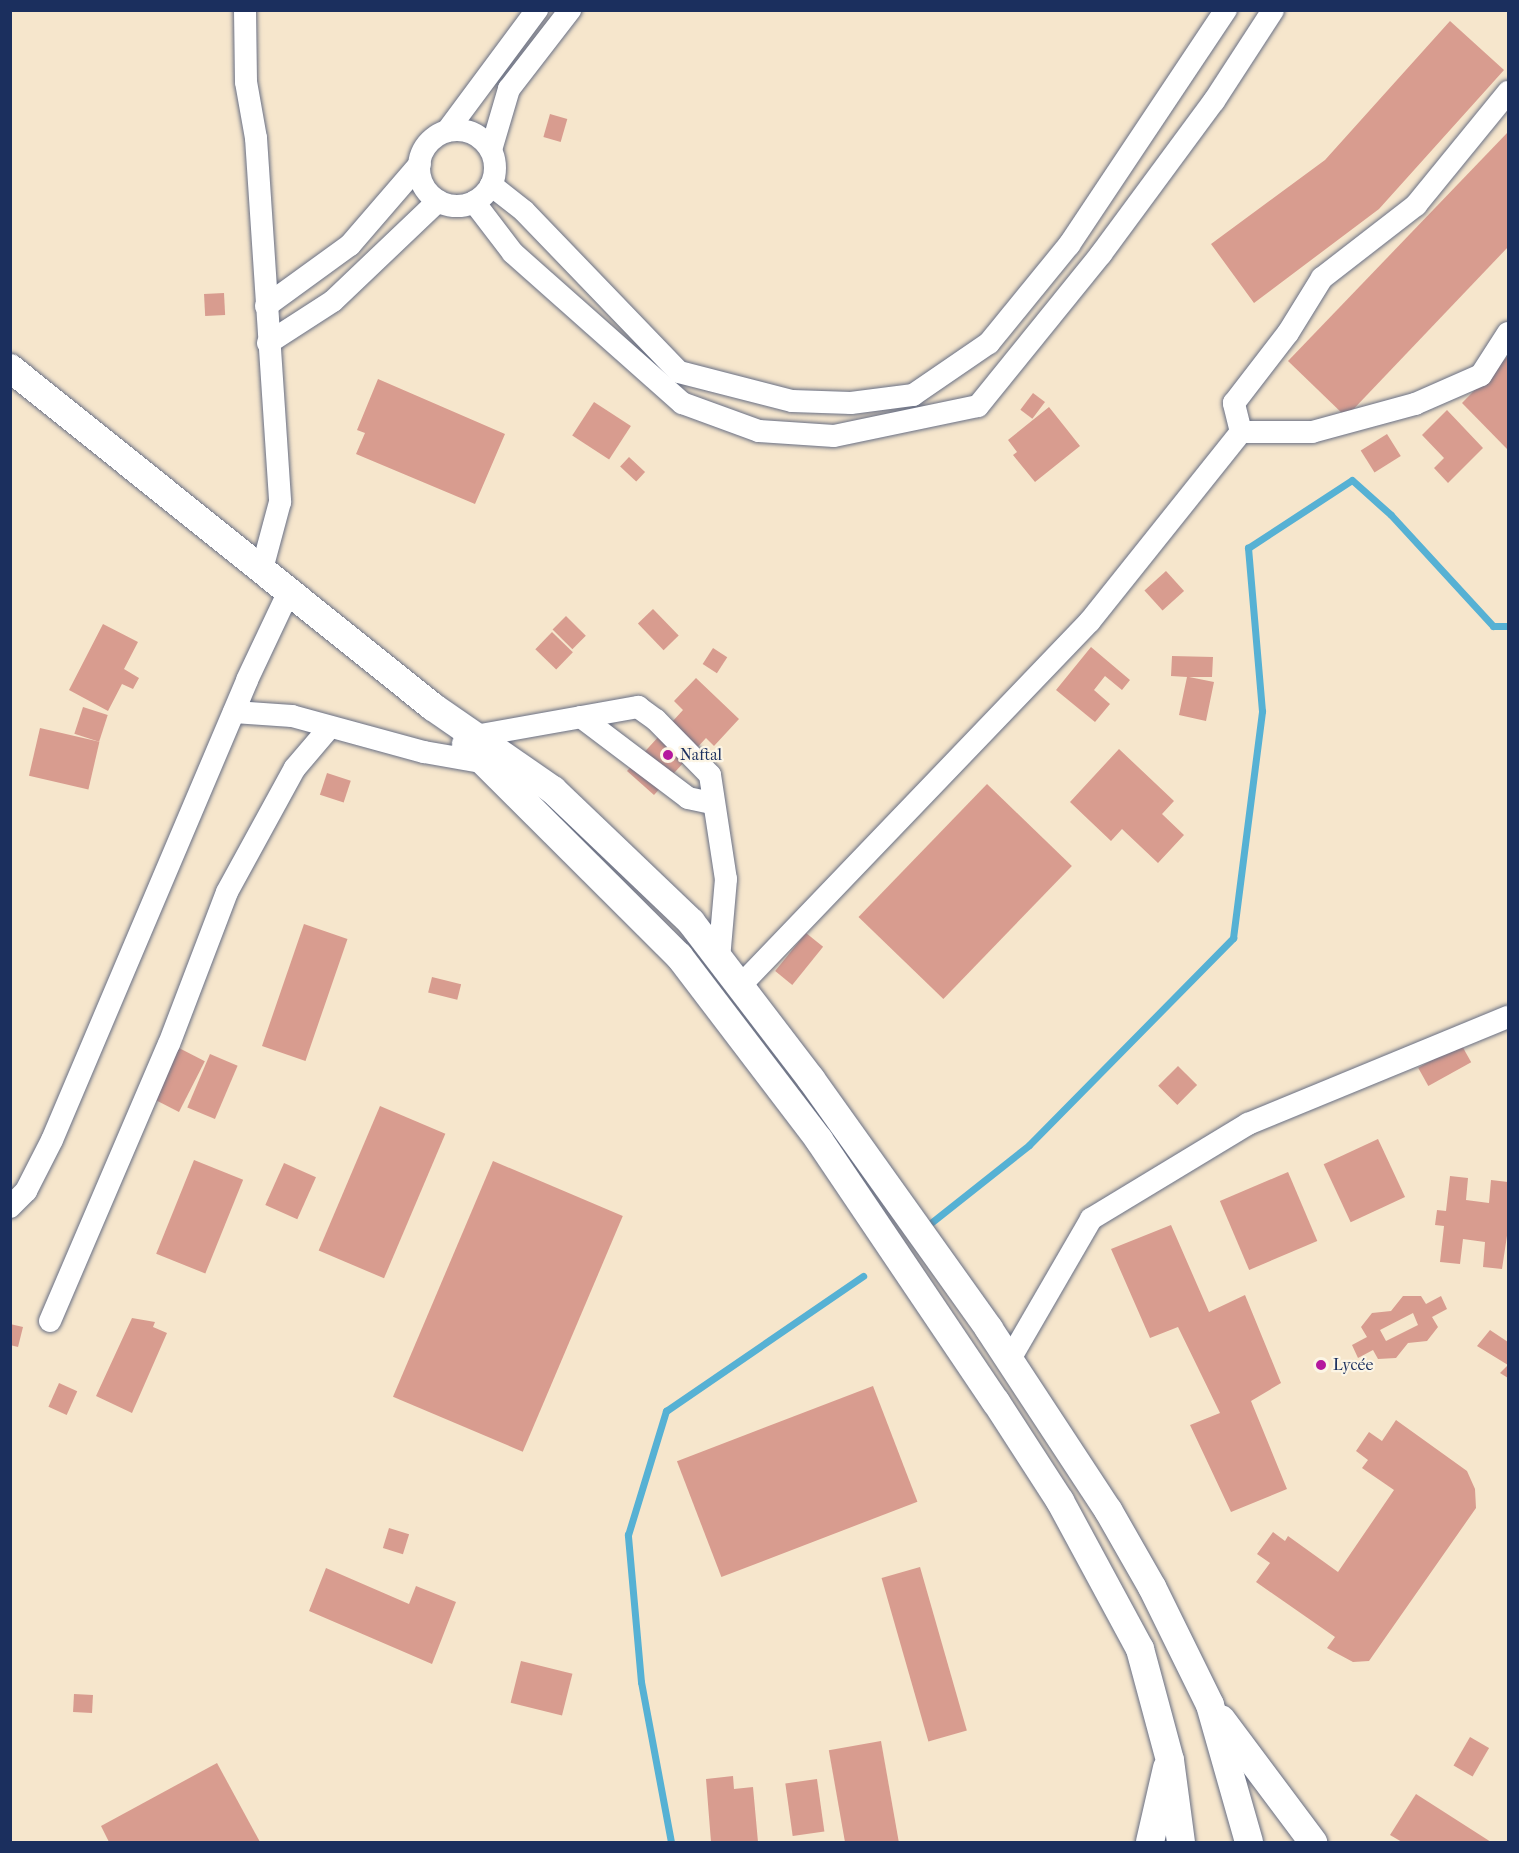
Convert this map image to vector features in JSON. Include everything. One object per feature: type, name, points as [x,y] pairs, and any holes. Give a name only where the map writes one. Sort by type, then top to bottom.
[{"type":"main road","points":[[10,368],[262,568],[432,707],[478,749],[679,956],[819,1140],[1060,1501],[1140,1649],[1170,1760],[1181,1842]]},
{"type":"main road","points":[[478,749],[553,790],[583,816],[691,922],[811,1079],[1010,1359],[1108,1510],[1210,1705],[1313,1842]]},
{"type":"main road","points":[[1210,1705],[1250,1842]]},
{"type":"main road","points":[[1150,1842],[1170,1760]]},
{"type":"street","points":[[245,10],[246,82],[256,138],[280,502],[262,568]]},
{"type":"street","points":[[266,306],[350,244],[420,164],[426,146],[447,131],[537,10]]},
{"type":"street","points":[[490,150],[509,89],[570,10]]},
{"type":"street","points":[[491,185],[524,211],[679,372],[792,402],[851,403],[913,395],[989,343],[1055,263],[1227,10]]},
{"type":"street","points":[[474,202],[513,253],[682,403],[759,431],[834,436],[978,406],[1108,245],[1214,101],[1273,10]]},
{"type":"street","points":[[1241,432],[1234,403],[1288,333],[1322,278],[1416,205],[1509,92]]},
{"type":"street","points":[[420,164],[422,184],[438,201],[462,206],[474,202],[491,185],[495,162],[490,150],[473,133],[447,131]]},
{"type":"street","points":[[268,342],[333,301],[438,201]]},
{"type":"street","points":[[1241,432],[1312,432],[1415,404],[1481,375],[1509,333]]},
{"type":"street","points":[[739,987],[1090,621],[1241,432]]},
{"type":"street","points":[[10,1207],[26,1191],[52,1140],[234,712],[289,591]]},
{"type":"street","points":[[234,712],[292,716],[424,752],[478,749],[581,717],[638,707],[656,720],[710,775],[712,803],[726,879],[719,959]]},
{"type":"street","points":[[581,717],[688,798],[712,803]]},
{"type":"street","points":[[50,1321],[169,1044],[227,892],[295,768],[330,727]]},
{"type":"street","points":[[1010,1359],[1091,1219],[1248,1124],[1509,1017]]},
{"type":"building","points":[[1450,21],[1504,70],[1379,209],[1254,303],[1211,244],[1325,160]]},
{"type":"building","points":[[550,114],[567,119],[561,142],[543,137]]},
{"type":"building","points":[[1508,132],[1508,247],[1346,417],[1288,361]]},
{"type":"building","points":[[224,293],[225,315],[205,316],[204,294]]},
{"type":"building","points":[[1508,356],[1508,450],[1462,403]]},
{"type":"building","points":[[378,379],[505,434],[475,504],[356,454],[365,433],[357,430]]},
{"type":"building","points":[[1033,393],[1045,402],[1032,419],[1020,410]]},
{"type":"building","points":[[594,402],[631,426],[609,460],[572,436]]},
{"type":"building","points":[[1049,407],[1080,446],[1035,482],[1013,455],[1017,452],[1008,440]]},
{"type":"building","points":[[1447,410],[1483,448],[1448,483],[1434,468],[1444,458],[1422,435]]},
{"type":"building","points":[[1387,434],[1401,456],[1374,472],[1361,450]]},
{"type":"building","points":[[629,457],[645,472],[636,482],[620,467]]},
{"type":"building","points":[[1166,571],[1184,591],[1163,610],[1144,590]]},
{"type":"building","points":[[653,609],[679,636],[664,650],[638,624]]},
{"type":"building","points":[[566,616],[586,636],[572,649],[553,629]]},
{"type":"building","points":[[103,624],[138,642],[124,669],[139,678],[133,689],[122,684],[108,711],[69,690]]},
{"type":"building","points":[[552,632],[573,652],[556,669],[535,649]]},
{"type":"building","points":[[1091,647],[1130,680],[1122,690],[1105,676],[1094,690],[1110,704],[1095,722],[1056,690]]},
{"type":"building","points":[[713,648],[727,657],[717,673],[703,664]]},
{"type":"building","points":[[1172,656],[1213,657],[1212,677],[1189,677],[1214,682],[1206,721],[1179,715],[1187,677],[1171,676]]},
{"type":"building","points":[[696,678],[739,719],[714,746],[706,738],[654,795],[627,771],[683,710],[674,701]]},
{"type":"building","points":[[83,707],[108,715],[99,742],[74,734]]},
{"type":"building","points":[[40,728],[99,742],[88,789],[29,776]]},
{"type":"building","points":[[1119,749],[1174,801],[1162,814],[1184,835],[1158,863],[1122,829],[1111,841],[1070,802]]},
{"type":"building","points":[[327,773],[351,781],[344,803],[320,795]]},
{"type":"building","points":[[987,784],[1072,866],[943,999],[858,917]]},
{"type":"building","points":[[304,924],[347,939],[305,1061],[262,1046]]},
{"type":"building","points":[[806,933],[823,947],[792,985],[775,971]]},
{"type":"building","points":[[432,977],[461,984],[457,1000],[428,993]]},
{"type":"building","points":[[1461,1044],[1471,1062],[1428,1086],[1418,1068]]},
{"type":"building","points":[[179,1048],[205,1061],[179,1112],[153,1099]]},
{"type":"building","points":[[210,1054],[238,1066],[215,1119],[187,1107]]},
{"type":"building","points":[[1178,1066],[1197,1085],[1177,1105],[1158,1086]]},
{"type":"building","points":[[380,1106],[445,1134],[384,1278],[319,1251]]},
{"type":"building","points":[[1378,1139],[1405,1197],[1351,1222],[1324,1164]]},
{"type":"building","points":[[194,1160],[243,1180],[205,1273],[156,1254]]},
{"type":"building","points":[[493,1161],[623,1216],[523,1452],[393,1397]]},
{"type":"building","points":[[284,1163],[316,1177],[297,1219],[265,1205]]},
{"type":"building","points":[[1288,1172],[1317,1241],[1249,1270],[1220,1201]]},
{"type":"building","points":[[1450,1176],[1468,1178],[1466,1200],[1489,1203],[1491,1180],[1508,1182],[1508,1229],[1502,1269],[1483,1267],[1485,1242],[1463,1239],[1460,1264],[1440,1262],[1444,1226],[1435,1225],[1437,1210],[1446,1211]]},
{"type":"building","points":[[1171,1225],[1209,1312],[1245,1295],[1281,1383],[1251,1401],[1287,1489],[1231,1512],[1190,1425],[1220,1413],[1178,1327],[1150,1338],[1111,1249]]},
{"type":"building","points":[[1403,1296],[1421,1296],[1426,1304],[1441,1296],[1447,1309],[1432,1317],[1438,1327],[1427,1341],[1408,1343],[1396,1358],[1378,1359],[1373,1350],[1358,1358],[1352,1345],[1367,1337],[1361,1327],[1372,1313],[1391,1311]],"holes":[[[1413,1313],[1418,1325],[1386,1341],[1380,1330]]]},
{"type":"building","points":[[132,1318],[155,1322],[153,1327],[167,1333],[132,1413],[96,1396]]},
{"type":"building","points":[[10,1324],[23,1327],[18,1347],[10,1345]]},
{"type":"building","points":[[1490,1330],[1508,1342],[1508,1365],[1477,1346]]},
{"type":"building","points":[[1508,1365],[1508,1378],[1500,1373]]},
{"type":"building","points":[[59,1383],[77,1391],[67,1415],[48,1407]]},
{"type":"building","points":[[873,1386],[917,1502],[721,1577],[677,1461]]},
{"type":"building","points":[[1396,1420],[1467,1471],[1475,1489],[1476,1508],[1369,1661],[1353,1662],[1327,1648],[1335,1637],[1256,1582],[1270,1563],[1257,1554],[1273,1532],[1285,1541],[1288,1536],[1338,1572],[1394,1490],[1362,1468],[1368,1460],[1356,1451],[1369,1432],[1382,1441]]},
{"type":"building","points":[[389,1528],[409,1534],[403,1554],[383,1548]]},
{"type":"building","points":[[920,1567],[967,1730],[928,1741],[882,1578]]},
{"type":"building","points":[[326,1568],[409,1604],[416,1586],[456,1602],[432,1664],[309,1611]]},
{"type":"building","points":[[521,1661],[572,1674],[562,1716],[511,1703]]},
{"type":"building","points":[[74,1694],[93,1695],[92,1713],[73,1712]]},
{"type":"building","points":[[1470,1737],[1489,1748],[1473,1777],[1454,1766]]},
{"type":"building","points":[[881,1741],[899,1842],[845,1842],[829,1750]]},
{"type":"building","points":[[217,1763],[260,1842],[109,1842],[101,1826]]},
{"type":"building","points":[[733,1776],[734,1789],[753,1787],[758,1842],[711,1842],[706,1779]]},
{"type":"building","points":[[817,1779],[824,1831],[793,1836],[785,1783]]},
{"type":"building","points":[[1416,1794],[1491,1842],[1402,1842],[1390,1835]]},
{"type":"waterway","points":[[932,1222],[1029,1145],[1233,938],[1262,711],[1248,548],[1352,480],[1391,515],[1493,626],[1508,626]]},
{"type":"waterway","points":[[671,1842],[641,1682],[628,1535],[666,1411],[863,1276]]},
{"type":"place","name":"Naftal","points":[[668,755]]},
{"type":"place","name":"Lycée","points":[[1321,1365]]}]
